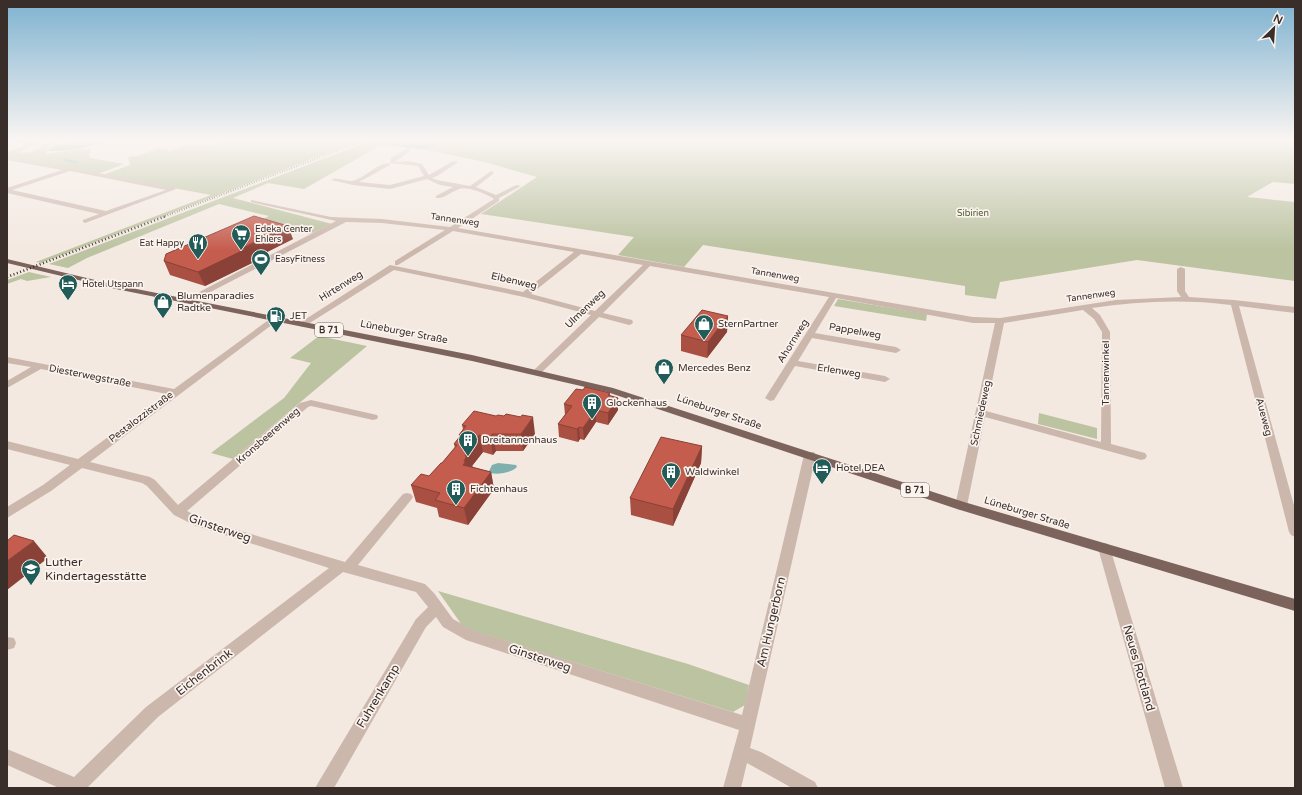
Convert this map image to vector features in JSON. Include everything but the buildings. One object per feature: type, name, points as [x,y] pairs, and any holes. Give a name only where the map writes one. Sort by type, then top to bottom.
[{"type":"main road","name":"Lüneburger Straße","points":[[7,261],[186,301],[537,372],[604,388],[961,506],[1295,605]]},
{"type":"street","points":[[7,190],[50,176]]},
{"type":"street","points":[[85,221],[174,189],[103,176]]},
{"type":"street","points":[[353,183],[365,176]]},
{"type":"street","points":[[334,180],[390,187],[396,184],[431,176]]},
{"type":"street","points":[[471,188],[487,176]]},
{"type":"street","points":[[427,177],[446,185],[471,188],[496,197]]},
{"type":"street","name":"Hirtenweg","points":[[302,324],[495,202],[497,200],[496,197],[518,186]]},
{"type":"street","points":[[438,197],[458,187]]},
{"type":"street","points":[[7,190],[105,213]]},
{"type":"street","name":"Tannenweg","points":[[253,201],[323,218],[453,229],[649,262],[973,320],[1000,321],[1128,301],[1186,299],[1234,302],[1295,310]]},
{"type":"street","points":[[186,301],[344,220]]},
{"type":"street","points":[[525,295],[580,251]]},
{"type":"street","name":"Ulmenweg","points":[[537,372],[649,262]]},
{"type":"street","name":"Eibenweg","points":[[396,265],[525,295],[629,322]]},
{"type":"street","points":[[1181,269],[1181,291],[1186,299]]},
{"type":"street","name":"Ahornweg","points":[[770,398],[834,296]]},
{"type":"street","name":"Aueweg","points":[[1234,302],[1295,532]]},
{"type":"street","name":"Tannenwinkel","points":[[1085,307],[1097,317],[1106,332],[1106,447]]},
{"type":"street","name":"Pestalozzistraße","points":[[7,513],[47,488],[274,319]]},
{"type":"street","name":"Schmiedeweg","points":[[961,506],[1000,321]]},
{"type":"street","name":"Pappelweg","points":[[810,335],[896,350]]},
{"type":"street","name":"Diesterwegstraße","points":[[7,360],[174,392]]},
{"type":"street","name":"Erlenweg","points":[[792,363],[885,379]]},
{"type":"street","points":[[7,385],[40,366]]},
{"type":"street","name":"Kronsbeerenweg","points":[[178,512],[304,405],[311,403],[373,417]]},
{"type":"street","points":[[981,413],[1141,456]]},
{"type":"street","name":"Ginsterweg","points":[[7,445],[146,480],[151,483],[178,512],[200,523],[344,567],[420,588],[429,597],[448,623],[471,636],[748,725]]},
{"type":"street","name":"Am Hungerborn","points":[[732,788],[748,725],[810,455]]},
{"type":"street","points":[[344,567],[407,497]]},
{"type":"street","name":"Neues Rottland","points":[[1104,548],[1174,788]]},
{"type":"street","name":"Eichenbrink","points":[[75,787],[152,712],[344,567]]},
{"type":"street","name":"Fuhrenkamp","points":[[324,788],[421,623],[437,607]]},
{"type":"street","points":[[741,753],[755,758],[810,788]]},
{"type":"street","points":[[7,757],[75,787]]},
{"type":"green space","points":[[109,176],[267,176],[41,263],[36,262],[211,195]]},
{"type":"green space","name":"Sibirien","points":[[278,176],[327,176],[304,189],[268,183],[233,198],[332,224],[310,234],[259,221],[269,216],[219,204],[87,258],[68,268],[49,264]]},
{"type":"green space","name":"Sibirien","points":[[534,176],[1295,176],[1295,184],[1273,182],[1247,197],[1295,202],[1295,281],[1137,260],[1000,282],[996,299],[965,295],[965,286],[703,245],[684,267],[618,255],[634,237],[481,214],[537,177]]},
{"type":"green space","points":[[29,272],[51,277],[27,281],[21,279],[7,284],[7,280]]},
{"type":"green space","points":[[838,299],[927,314],[926,321],[834,306]]},
{"type":"green space","points":[[319,336],[367,346],[233,459],[211,453],[284,398],[311,363],[290,358]]},
{"type":"green space","points":[[1039,413],[1097,428],[1097,439],[1038,424]]},
{"type":"green space","points":[[438,591],[688,664],[749,685],[745,705],[733,712],[464,628]]},
{"type":"water","points":[[498,463],[516,465],[517,467],[504,473],[490,473],[489,471],[492,465]]},
{"type":"railway","points":[[163,217],[270,176]]},
{"type":"railway","points":[[7,277],[166,216]]},
{"type":"place","name":"Edeka Center Ehlers","points":[[241,251]]},
{"type":"place","name":"Eat Happy","points":[[198,260]]},
{"type":"place","name":"EasyFitness","points":[[261,276]]},
{"type":"place","name":"Hotel Utspann","points":[[68,301]]},
{"type":"place","name":"Blumenparadies Radtke","points":[[163,319]]},
{"type":"place","name":"JET","points":[[276,333]]},
{"type":"place","name":"SternPartner","points":[[704,341]]},
{"type":"place","name":"Mercedes Benz","points":[[664,385]]},
{"type":"place","name":"Glockenhaus","points":[[592,420]]},
{"type":"place","name":"Dreitannenhaus","points":[[468,457]]},
{"type":"place","name":"Hotel DEA","points":[[822,485]]},
{"type":"place","name":"Waldwinkel","points":[[671,489]]},
{"type":"place","name":"Fichtenhaus","points":[[456,506]]},
{"type":"place","name":"Luther Kindertagesstätte","points":[[31,586]]}]
